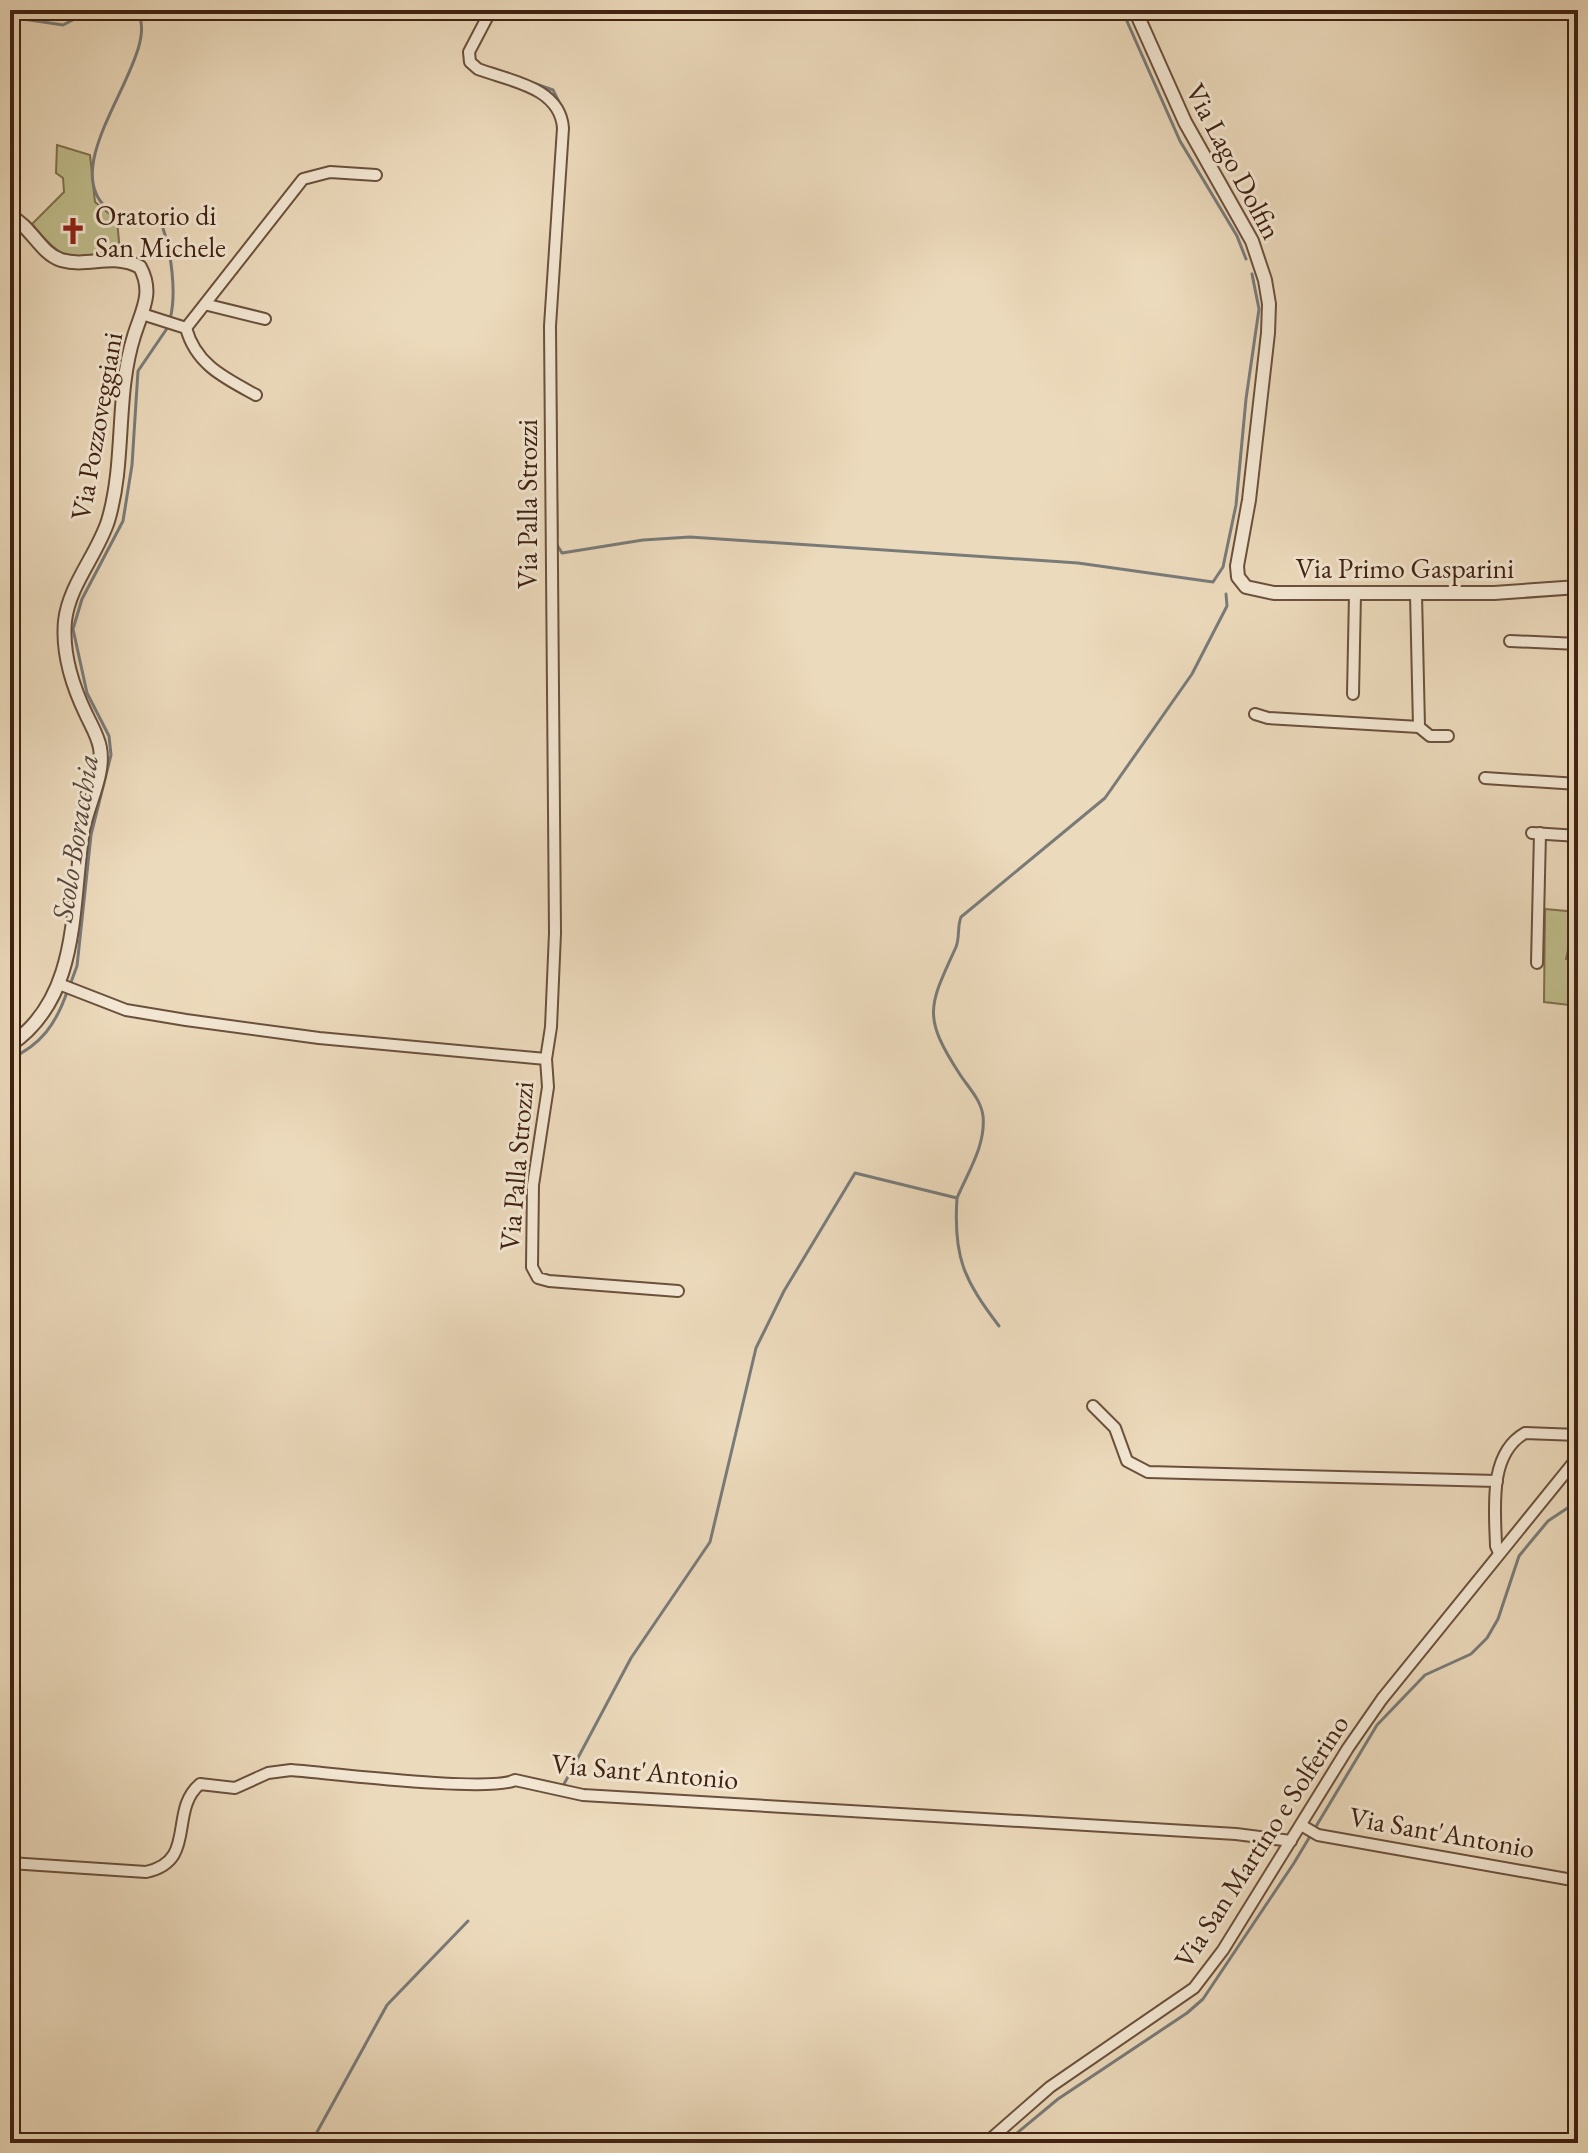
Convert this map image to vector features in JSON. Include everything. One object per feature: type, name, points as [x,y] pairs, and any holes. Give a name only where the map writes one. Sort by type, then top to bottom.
[{"type":"street","name":"Via Palla Strozzi","points":[[491,10],[469,52],[470,62],[478,69],[549,97],[558,108],[563,128],[550,326],[555,933],[551,1027],[546,1059],[548,1087],[533,1185],[534,1273],[549,1281],[678,1291]]},
{"type":"street","name":"Via Lago Dolfin","points":[[1135,10],[1185,122],[1252,241],[1268,295],[1268,333],[1238,577]]},
{"type":"street","points":[[182,327],[208,305],[303,179],[330,172],[376,175]]},
{"type":"street","name":"Via Pozzoveggiani","points":[[10,216],[57,258],[73,263],[127,260],[140,267],[148,290],[146,316],[122,390],[117,473],[108,520],[74,591],[65,623],[70,675],[96,735],[101,760],[84,828],[71,942],[63,985],[42,1018],[10,1045]]},
{"type":"street","points":[[208,305],[265,319]]},
{"type":"street","points":[[146,316],[182,327],[199,358],[220,376],[256,395]]},
{"type":"street","name":"Via Primo Gasparini","points":[[1238,577],[1246,587],[1256,591],[1355,594],[1578,587]]},
{"type":"street","points":[[1353,694],[1355,594]]},
{"type":"street","points":[[1416,594],[1419,727]]},
{"type":"street","points":[[1510,641],[1578,644]]},
{"type":"street","points":[[1255,714],[1268,718],[1419,727],[1430,736],[1448,736]]},
{"type":"street","points":[[1485,778],[1578,784]]},
{"type":"street","points":[[1537,963],[1536,833],[1578,836]]},
{"type":"street","name":"Via Palla Strozzi","points":[[63,985],[126,1010],[237,1028],[546,1059]]},
{"type":"street","points":[[1093,1406],[1115,1428],[1127,1461],[1148,1472],[1497,1481]]},
{"type":"street","points":[[1499,1553],[1495,1533],[1497,1481],[1513,1440],[1525,1433],[1578,1435]]},
{"type":"street","name":"Via San Martino e Solferino","points":[[986,2143],[1050,2087],[1194,1988],[1223,1950],[1291,1841],[1309,1830],[1382,1699],[1578,1457]]},
{"type":"street","name":"Via Sant'Antonio","points":[[10,1863],[146,1872],[163,1868],[175,1855],[190,1793],[200,1784],[235,1788],[268,1773],[291,1770],[455,1783],[507,1784],[515,1780],[583,1795],[1063,1823],[1291,1841]]},
{"type":"street","name":"Via Sant'Antonio","points":[[1309,1830],[1578,1881]]},
{"type":"shaded area","points":[[57,145],[90,155],[95,202],[117,220],[120,252],[70,256],[53,246],[32,224],[64,192],[63,178],[56,173]]},
{"type":"shaded area","points":[[1545,909],[1577,912],[1566,959],[1578,961],[1578,1006],[1544,1002]]},
{"type":"waterway","name":"Scolo Boracchia","points":[[10,17],[63,25],[92,10]]},
{"type":"waterway","name":"Scolo Boracchia","points":[[136,10],[142,29],[137,52],[100,138],[93,165],[95,190],[115,214],[162,225],[172,272],[170,319]]},
{"type":"waterway","points":[[1122,10],[1180,141],[1237,236],[1246,259]]},
{"type":"waterway","points":[[522,79],[553,90],[565,114]]},
{"type":"waterway","points":[[557,545],[562,553],[643,540],[690,537],[1078,563],[1213,582],[1223,567],[1236,505],[1246,399],[1259,309],[1252,274]]},
{"type":"waterway","name":"Scolo Boracchia","points":[[70,985],[77,966],[91,835],[111,755],[109,736],[87,693],[73,629],[82,599],[123,521],[132,465],[138,371],[168,327]]},
{"type":"waterway","points":[[555,341],[557,537]]},
{"type":"waterway","points":[[563,1786],[631,1658],[710,1542],[756,1348],[784,1291],[855,1173],[957,1198],[971,1168],[982,1137],[982,1110],[939,1038],[934,1011],[935,998],[957,943],[961,917],[1105,798],[1192,674],[1227,606],[1226,594]]},
{"type":"waterway","name":"Scolo Boracchia","points":[[10,1059],[30,1047],[46,1032],[67,992]]},
{"type":"waterway","points":[[957,1198],[957,1236],[963,1267],[977,1295],[999,1326]]},
{"type":"waterway","points":[[1005,2143],[1058,2099],[1187,2013],[1203,1999],[1294,1863],[1377,1725],[1425,1675],[1471,1654],[1487,1638],[1498,1619],[1519,1556],[1548,1521],[1578,1501]]},
{"type":"waterway","points":[[311,2143],[387,2005],[468,1921]]},
{"type":"waterway","points":[[198,2143],[208,2139],[227,2143]]},
{"type":"place","name":"Oratorio di San Michele","points":[[73,231]]}]
